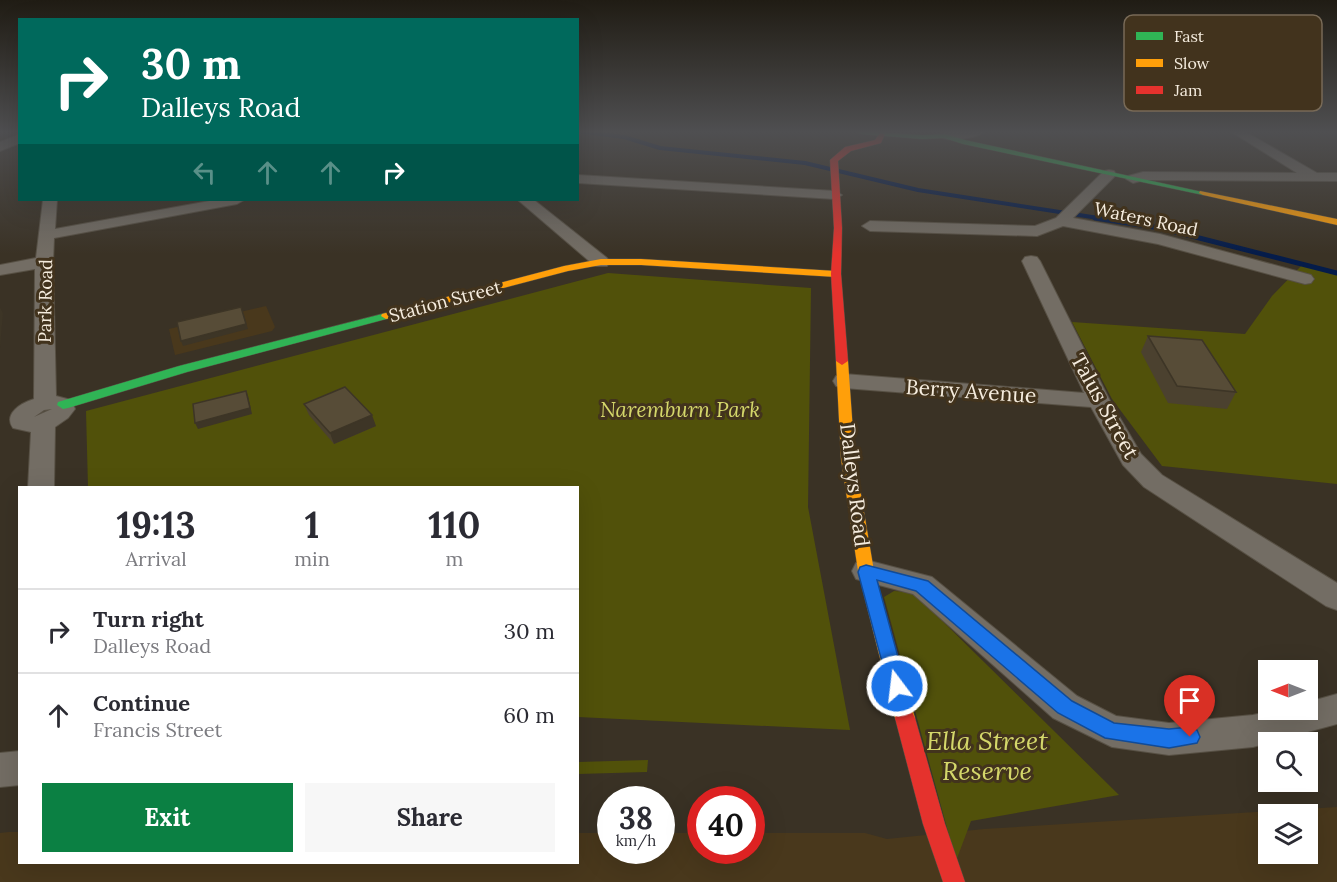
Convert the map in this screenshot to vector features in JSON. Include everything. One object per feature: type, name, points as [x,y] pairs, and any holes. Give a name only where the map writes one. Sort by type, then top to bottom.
[{"type":"street","name":"Dalleys Road","points":[[834,172],[838,228],[836,274],[848,459],[866,572],[922,585],[1065,707],[1112,732],[1169,739],[1253,731],[1337,709]]},
{"type":"street","points":[[1100,172],[1337,222]]},
{"type":"street","points":[[1307,172],[1315,177]]},
{"type":"street","points":[[1062,221],[1108,174]]},
{"type":"street","points":[[1133,179],[1143,176],[1337,177]]},
{"type":"street","points":[[579,179],[835,195]]},
{"type":"street","name":"Park Road","points":[[41,486],[34,415],[50,201]]},
{"type":"street","points":[[47,235],[232,201]]},
{"type":"street","points":[[526,201],[601,262]]},
{"type":"street","name":"Waters Road","points":[[870,226],[1037,231],[1062,221],[1160,239],[1305,279]]},
{"type":"street","name":"Talus Street","points":[[1031,261],[1058,320],[1132,459],[1153,481],[1337,598]]},
{"type":"street","points":[[0,270],[44,262]]},
{"type":"street","name":"Station Street","points":[[34,415],[239,354],[567,268],[601,262],[641,262],[836,274]]},
{"type":"street","name":"Berry Avenue","points":[[844,381],[1099,400]]},
{"type":"street","points":[[866,572],[934,824],[954,882]]},
{"type":"street","points":[[0,770],[18,768]]},
{"type":"shaded area","points":[[266,306],[275,327],[272,331],[175,355],[169,329]]},
{"type":"shaded area","points":[[1337,807],[1337,882],[0,882],[0,833],[9,832],[18,832],[18,864],[579,864],[579,833],[597,833],[597,864],[675,864],[675,833],[687,833],[687,864],[765,864],[765,833],[865,833],[887,839],[984,829],[1258,812],[1258,864],[1318,864],[1318,808]]},
{"type":"green space","points":[[1302,265],[1337,273],[1337,484],[1162,466],[1112,399],[1072,322],[1245,334],[1272,296]]},
{"type":"green space","name":"Naremburn Park","points":[[608,273],[811,288],[808,507],[850,730],[579,717],[579,486],[88,486],[86,411]]},
{"type":"green space","name":"Ella Street Reserve","points":[[894,591],[908,592],[918,597],[1119,795],[971,821],[956,861],[884,597]]},
{"type":"green space","points":[[648,760],[647,772],[579,774],[579,762]]},
{"type":"building","points":[[241,307],[246,324],[181,341],[177,322]]},
{"type":"building","points":[[1148,336],[1202,340],[1236,392],[1177,386]]},
{"type":"building","points":[[345,387],[372,415],[330,433],[304,404]]},
{"type":"building","points":[[246,391],[250,408],[195,423],[193,404]]},
{"type":"waterway","points":[[843,172],[918,190],[1105,219]]},
{"type":"waterway","points":[[1095,218],[1160,228],[1337,273]]},
{"type":"traffic: fast","points":[[1105,172],[1203,193]]},
{"type":"traffic: fast","points":[[63,405],[183,369],[386,316]]},
{"type":"traffic: slow","points":[[1203,193],[1337,222]]},
{"type":"traffic: slow","points":[[386,316],[567,268],[601,262],[641,262],[836,274]]},
{"type":"traffic: slow","points":[[842,361],[848,459],[866,571],[905,718]]},
{"type":"traffic: jam","points":[[835,172],[838,228],[836,274],[842,361]]},
{"type":"traffic: jam","points":[[905,718],[934,824],[954,882]]},
{"type":"route","points":[[897,686],[866,572],[922,585],[1065,707],[1112,732],[1169,739],[1190,737]]}]
